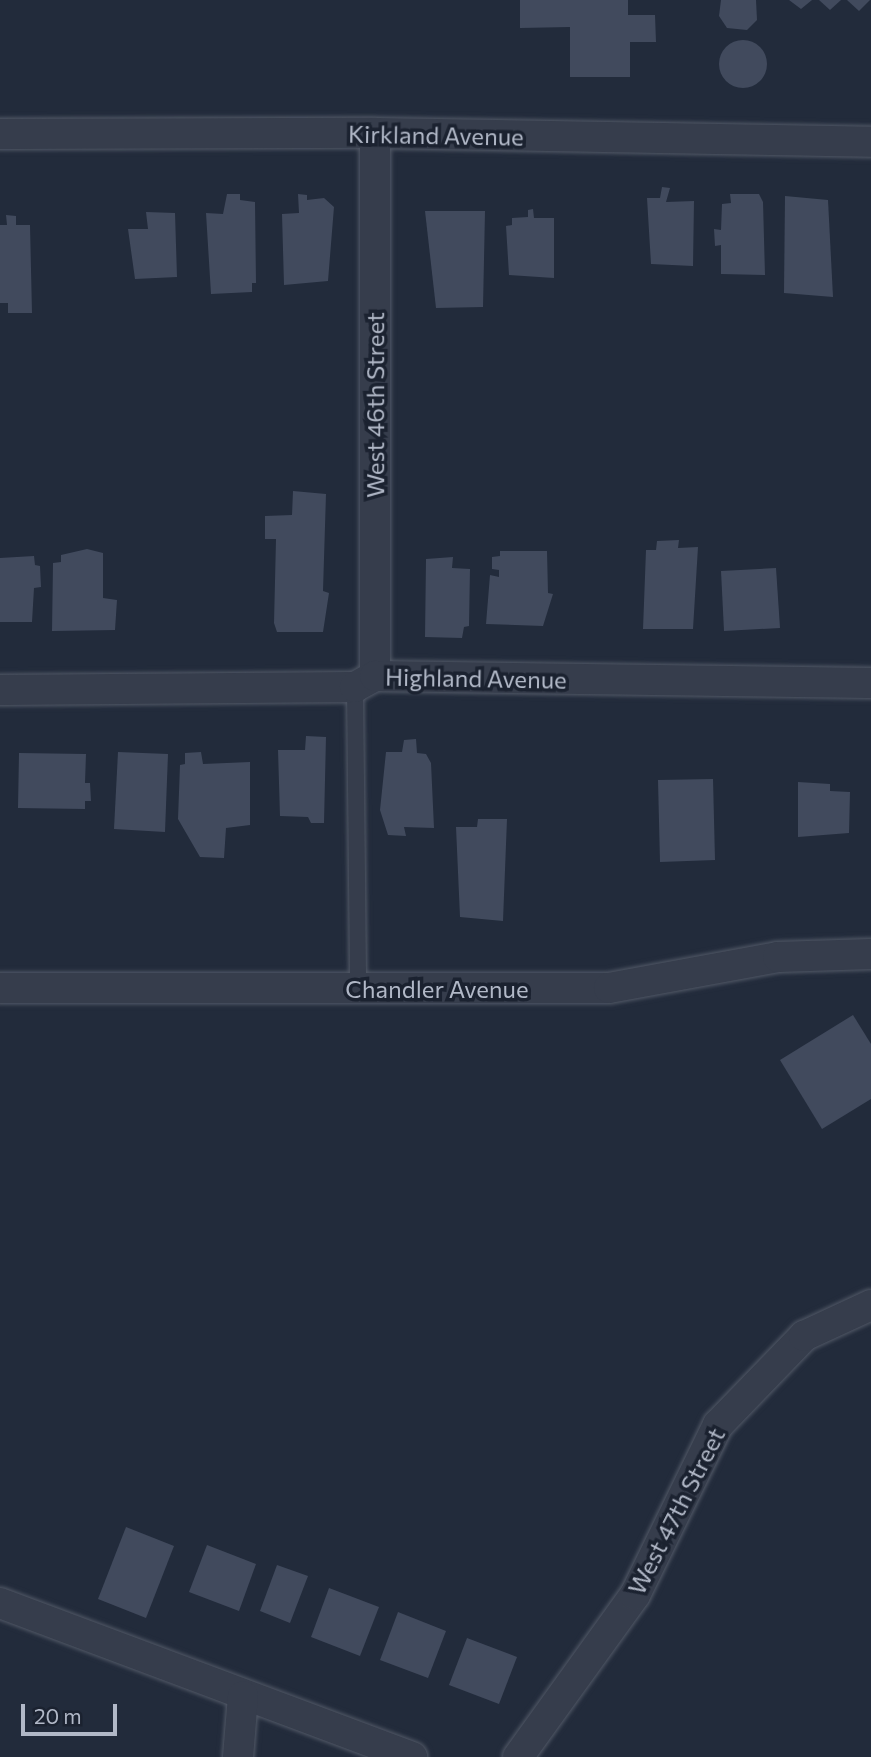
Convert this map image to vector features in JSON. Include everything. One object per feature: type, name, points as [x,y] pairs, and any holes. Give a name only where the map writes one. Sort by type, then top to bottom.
[{"type":"street","name":"Kirkland Avenue","points":[[0,134],[375,133],[871,142]]},
{"type":"street","name":"West 46th Street","points":[[365,681],[375,133]]},
{"type":"street","name":"Highland Avenue","points":[[0,690],[365,681],[871,683]]},
{"type":"street","name":"Chandler Avenue","points":[[0,988],[609,988],[778,957],[871,954]]},
{"type":"street","name":"West 47th Street","points":[[518,1757],[635,1595],[718,1425],[804,1336],[871,1305]]},
{"type":"street","points":[[0,1603],[412,1757]]},
{"type":"street","points":[[238,1757],[243,1696]]},
{"type":"lane","name":"West 46th Street","points":[[358,990],[365,681]]},
{"type":"building","points":[[520,0],[628,0],[628,15],[655,15],[656,42],[630,42],[630,77],[570,77],[570,27],[520,28]]},
{"type":"building","points":[[721,0],[756,0],[757,20],[747,30],[727,28],[719,16]]},
{"type":"building","points":[[789,0],[812,0],[801,9]]},
{"type":"building","points":[[819,0],[841,0],[830,10]]},
{"type":"building","points":[[847,0],[870,0],[859,11]]},
{"type":"building","points":[[743,40],[760,47],[767,64],[760,81],[743,88],[726,81],[719,64],[726,47]]},
{"type":"building","points":[[662,187],[670,188],[666,202],[694,201],[693,266],[651,264],[647,198],[660,198]]},
{"type":"building","points":[[227,194],[240,194],[240,200],[255,202],[256,283],[252,283],[252,292],[211,294],[206,213],[223,214]]},
{"type":"building","points":[[298,194],[307,195],[307,200],[324,198],[334,207],[328,281],[284,285],[282,214],[299,213]]},
{"type":"building","points":[[730,194],[759,194],[763,202],[765,275],[721,274],[721,245],[715,246],[714,229],[721,230],[722,204],[731,203]]},
{"type":"building","points":[[785,196],[828,200],[833,297],[784,293]]},
{"type":"building","points":[[533,209],[534,218],[554,218],[554,278],[509,275],[506,226],[512,225],[512,218],[528,217],[528,210]]},
{"type":"building","points":[[425,211],[485,211],[483,307],[436,308]]},
{"type":"building","points":[[146,212],[175,213],[177,277],[135,279],[128,229],[148,229]]},
{"type":"building","points":[[6,215],[16,216],[16,225],[30,225],[32,313],[8,313],[8,303],[0,303],[0,225],[7,225]]},
{"type":"building","points":[[293,491],[326,494],[323,591],[329,593],[323,632],[277,632],[274,623],[276,539],[265,539],[265,516],[292,515]]},
{"type":"building","points":[[679,540],[678,548],[698,547],[693,629],[643,629],[646,550],[656,550],[657,541]]},
{"type":"building","points":[[87,549],[103,553],[103,598],[117,600],[115,630],[52,631],[53,563],[61,562],[61,555]]},
{"type":"building","points":[[500,551],[547,551],[548,593],[553,594],[543,626],[486,624],[490,575],[499,577],[499,570],[492,569],[492,557],[500,556]]},
{"type":"building","points":[[34,556],[35,565],[40,566],[41,587],[34,588],[32,622],[0,622],[0,558]]},
{"type":"building","points":[[453,557],[452,568],[470,569],[469,626],[464,627],[462,638],[425,637],[426,559]]},
{"type":"building","points":[[776,568],[780,628],[724,631],[721,571]]},
{"type":"building","points":[[306,736],[326,737],[324,823],[311,823],[308,817],[280,816],[278,750],[305,750]]},
{"type":"building","points":[[416,739],[417,753],[426,754],[431,763],[434,828],[404,827],[406,836],[388,835],[380,810],[386,752],[402,752],[404,740]]},
{"type":"building","points":[[118,752],[168,754],[165,832],[114,829]]},
{"type":"building","points":[[201,752],[203,764],[250,762],[250,825],[226,828],[224,858],[200,857],[178,819],[180,765],[185,764],[185,753]]},
{"type":"building","points":[[19,753],[86,754],[85,783],[90,783],[91,801],[85,801],[85,809],[18,808]]},
{"type":"building","points":[[713,779],[715,860],[660,862],[658,780]]},
{"type":"building","points":[[798,782],[830,784],[830,791],[850,792],[849,833],[798,837]]},
{"type":"building","points":[[478,819],[507,819],[503,921],[460,917],[456,827],[477,827]]},
{"type":"building","points":[[853,1015],[871,1044],[871,1099],[822,1129],[780,1060]]},
{"type":"building","points":[[126,1527],[174,1546],[146,1618],[98,1599]]},
{"type":"building","points":[[207,1545],[256,1564],[239,1611],[189,1592]]},
{"type":"building","points":[[277,1565],[308,1576],[290,1623],[260,1611]]},
{"type":"building","points":[[329,1588],[379,1607],[360,1656],[311,1637]]},
{"type":"building","points":[[398,1612],[446,1631],[428,1678],[380,1660]]},
{"type":"building","points":[[467,1638],[517,1657],[499,1704],[449,1685]]}]
